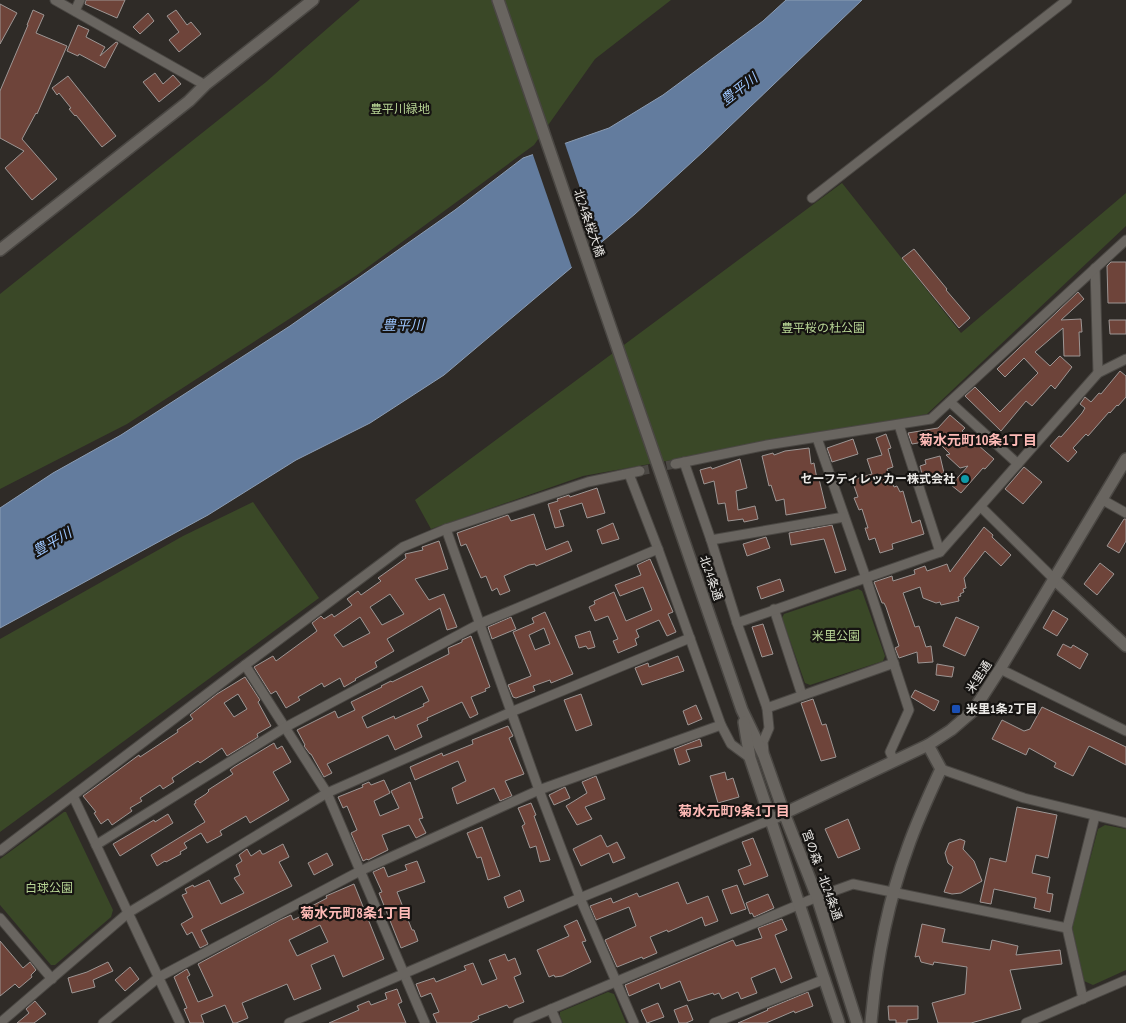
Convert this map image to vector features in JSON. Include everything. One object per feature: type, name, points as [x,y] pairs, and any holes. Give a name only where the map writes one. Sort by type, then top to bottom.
[{"type":"street","points":[[55,0],[205,85]]},
{"type":"street","points":[[75,11],[80,0]]},
{"type":"street","points":[[0,250],[189,101],[205,85],[313,0]]},
{"type":"street","name":"北24条桜大橋","points":[[498,0],[653,454]]},
{"type":"street","points":[[812,198],[1067,0]]},
{"type":"street","points":[[764,756],[763,742],[769,728],[767,708],[737,623],[711,540],[680,463],[767,445],[931,419],[1126,240]]},
{"type":"street","points":[[1095,268],[1098,373]]},
{"type":"street","points":[[737,623],[940,552],[1098,373],[1126,358]]},
{"type":"street","points":[[950,402],[1018,464]]},
{"type":"street","points":[[899,425],[940,552]]},
{"type":"street","points":[[817,438],[866,578],[909,710],[890,752],[894,761]]},
{"type":"street","name":"北24条通","points":[[653,454],[742,710]]},
{"type":"street","name":"米里通","points":[[770,820],[928,745],[951,730],[973,711],[1126,459]]},
{"type":"street","points":[[0,851],[404,547],[446,529],[588,482],[640,471]]},
{"type":"street","points":[[629,474],[658,549],[721,726],[731,744],[750,758]]},
{"type":"street","points":[[1101,499],[1126,513]]},
{"type":"street","points":[[981,507],[1126,646]]},
{"type":"street","points":[[711,540],[844,517]]},
{"type":"street","points":[[446,529],[539,790],[580,898],[634,1023]]},
{"type":"street","points":[[96,845],[284,728],[479,624],[658,549]]},
{"type":"street","points":[[774,609],[802,695]]},
{"type":"street","points":[[0,1023],[128,913],[327,793],[511,712],[690,638]]},
{"type":"street","points":[[767,708],[894,663]]},
{"type":"street","points":[[245,665],[327,793],[425,1023]]},
{"type":"street","points":[[1000,669],[1126,732]]},
{"type":"street","points":[[742,710],[750,758],[839,1023]]},
{"type":"street","name":"宮の森・北24条通","points":[[742,710],[764,756],[817,897],[857,1023]]},
{"type":"street","points":[[103,1023],[158,977],[360,871],[539,790],[721,726]]},
{"type":"street","points":[[928,745],[941,770],[1024,798],[1126,823]]},
{"type":"street","points":[[872,1023],[882,936],[893,893],[910,840],[941,770]]},
{"type":"street","points":[[73,796],[180,1023]]},
{"type":"street","points":[[1083,999],[1067,928],[1096,816]]},
{"type":"street","points":[[289,1023],[580,898],[770,820]]},
{"type":"street","points":[[518,1023],[800,904],[853,884],[1067,928]]},
{"type":"street","points":[[0,918],[4,929],[52,979]]},
{"type":"street","points":[[714,1023],[825,979]]},
{"type":"street","points":[[1026,1023],[1126,980]]},
{"type":"street","points":[[551,1009],[557,1023]]},
{"type":"green space","name":"豊平川緑地","points":[[360,0],[671,0],[595,59],[534,145],[357,275],[127,424],[0,489],[0,294],[266,82]]},
{"type":"green space","name":"豊平桜の杜公園","points":[[842,183],[961,333],[1126,193],[1126,226],[927,414],[583,476],[431,529],[415,500]]},
{"type":"green space","points":[[253,502],[319,598],[0,832],[0,639],[183,536]]},
{"type":"green space","name":"米里公園","points":[[858,589],[862,591],[885,656],[883,661],[810,685],[805,683],[782,618],[784,614]]},
{"type":"green space","name":"白球公園","points":[[66,812],[113,910],[111,917],[55,965],[51,965],[0,905],[0,859]]},
{"type":"green space","points":[[1105,825],[1126,829],[1126,970],[1093,985],[1084,981],[1072,927],[1098,829]]},
{"type":"green space","points":[[608,992],[614,994],[626,1023],[563,1023],[560,1012]]},
{"type":"water","name":"豊平川","points":[[786,0],[862,0],[635,214],[444,375],[370,423],[296,460],[208,515],[0,628],[0,508],[53,473],[121,435],[290,326],[455,210],[523,158],[609,128],[663,95],[763,21]]},
{"type":"pier","points":[[564,141],[600,247],[573,271],[532,152]]},
{"type":"building","points":[[86,0],[125,0],[117,18],[85,4]]},
{"type":"building","points":[[0,4],[17,13],[0,44]]},
{"type":"building","points":[[33,10],[44,15],[36,33],[67,46],[37,114],[22,139],[57,179],[32,200],[5,168],[24,151],[0,138],[0,91]]},
{"type":"building","points":[[176,10],[187,25],[191,22],[201,34],[179,52],[169,40],[179,32],[167,16]]},
{"type":"building","points":[[148,13],[154,21],[140,34],[133,27]]},
{"type":"building","points":[[78,25],[89,30],[86,37],[105,47],[100,56],[116,42],[118,43],[105,68],[79,54],[78,56],[67,51]]},
{"type":"building","points":[[155,73],[163,84],[173,75],[181,84],[159,102],[143,82]]},
{"type":"building","points":[[68,76],[116,136],[102,147],[69,109],[71,108],[59,93],[57,95],[52,88]]},
{"type":"building","points":[[914,249],[970,318],[959,328],[902,258]]},
{"type":"building","points":[[1111,262],[1126,262],[1126,303],[1108,303],[1107,266]]},
{"type":"building","points":[[1078,292],[1084,299],[1061,320],[1081,319],[1082,332],[1079,332],[1080,356],[1064,356],[1063,328],[1035,352],[1050,366],[1060,356],[1072,367],[1055,389],[1051,385],[1032,406],[1026,401],[1001,431],[965,396],[975,387],[1000,412],[1038,373],[1024,358],[1005,377],[997,369]]},
{"type":"building","points":[[1109,320],[1126,320],[1126,334],[1110,334]]},
{"type":"building","points":[[1120,371],[1126,376],[1126,397],[1109,412],[1088,436],[1086,434],[1073,448],[1077,452],[1068,462],[1050,446],[1059,436],[1061,437],[1082,413],[1085,408],[1080,404],[1085,397],[1091,402],[1099,393],[1101,394]]},
{"type":"building","points":[[950,415],[965,428],[962,431],[994,459],[985,469],[983,468],[961,493],[951,485],[968,466],[960,468],[946,455],[950,454],[936,440],[912,444],[908,433],[938,428]]},
{"type":"building","points":[[886,434],[891,448],[888,449],[893,467],[887,469],[894,487],[897,486],[900,492],[903,491],[912,523],[920,520],[924,534],[892,544],[893,549],[880,553],[875,538],[869,540],[865,528],[868,528],[862,509],[859,510],[854,498],[858,497],[852,480],[872,474],[867,459],[882,455],[876,438]]},
{"type":"building","points":[[853,439],[858,454],[832,462],[827,448]]},
{"type":"building","points":[[809,448],[811,464],[814,463],[826,508],[786,515],[784,499],[776,501],[771,485],[769,486],[762,456]]},
{"type":"building","points":[[940,456],[944,473],[923,478],[920,466],[926,464],[925,460]]},
{"type":"building","points":[[740,459],[747,488],[736,491],[738,510],[755,506],[758,519],[744,522],[743,519],[728,521],[725,503],[718,504],[714,481],[704,484],[700,470],[711,467],[712,469]]},
{"type":"building","points":[[1024,467],[1042,482],[1023,504],[1005,489]]},
{"type":"building","points":[[597,488],[605,513],[587,518],[582,503],[559,510],[564,526],[555,528],[548,504],[569,495],[570,497]]},
{"type":"building","points":[[534,514],[546,550],[568,541],[572,551],[536,566],[535,564],[529,565],[504,576],[510,591],[500,595],[497,588],[492,591],[486,576],[481,578],[466,544],[461,546],[457,533],[508,515],[511,521]]},
{"type":"building","points":[[1124,519],[1126,519],[1126,541],[1119,553],[1107,546]]},
{"type":"building","points":[[613,523],[619,539],[602,544],[597,530]]},
{"type":"building","points":[[832,525],[846,570],[835,573],[824,539],[791,545],[789,533]]},
{"type":"building","points":[[984,527],[1011,555],[1001,566],[985,551],[964,578],[966,588],[963,589],[964,592],[960,594],[961,596],[958,597],[959,601],[941,605],[940,602],[936,603],[923,598],[920,587],[903,593],[915,627],[919,626],[926,647],[931,646],[933,662],[918,663],[917,652],[899,658],[895,648],[899,646],[886,607],[882,603],[874,582],[892,576],[893,581],[915,574],[914,570],[925,566],[927,571],[947,564],[950,572]]},
{"type":"building","points":[[766,537],[770,548],[747,556],[743,544]]},
{"type":"building","points":[[439,541],[448,569],[415,579],[429,600],[444,594],[457,627],[447,630],[440,608],[387,639],[394,651],[375,662],[377,667],[344,687],[340,678],[324,687],[322,683],[298,697],[300,700],[286,708],[276,691],[271,694],[254,667],[273,656],[276,661],[317,631],[312,623],[321,616],[324,619],[332,614],[334,617],[352,605],[347,599],[358,591],[361,595],[381,581],[378,578],[406,558],[405,554],[423,550],[422,547]],"holes":[[[390,594],[404,614],[382,625],[370,607]],[[360,617],[370,633],[343,647],[334,635]]]},
{"type":"building","points":[[650,559],[673,612],[668,614],[676,632],[667,636],[659,620],[636,630],[639,637],[635,639],[637,645],[618,653],[613,641],[618,639],[608,616],[595,621],[589,607],[595,604],[594,601],[614,592],[626,621],[652,610],[643,587],[620,596],[615,585],[641,575],[637,565]]},
{"type":"building","points":[[1100,563],[1114,574],[1097,595],[1084,584]]},
{"type":"building","points":[[780,579],[784,591],[761,599],[757,587]]},
{"type":"building","points":[[1053,610],[1068,619],[1057,636],[1043,628]]},
{"type":"building","points":[[545,612],[573,674],[551,683],[550,680],[533,686],[535,691],[516,698],[513,697],[508,685],[531,676],[513,632],[534,623],[532,618]],"holes":[[[544,628],[550,644],[535,650],[529,635]]]},
{"type":"building","points":[[511,617],[516,629],[492,639],[488,627]]},
{"type":"building","points":[[956,617],[979,627],[965,656],[943,646]]},
{"type":"building","points":[[763,624],[773,654],[762,657],[752,627]]},
{"type":"building","points":[[590,631],[595,647],[588,649],[586,646],[579,648],[575,636]]},
{"type":"building","points":[[471,636],[490,687],[485,689],[486,691],[471,697],[478,714],[470,718],[462,702],[427,718],[428,720],[417,725],[422,737],[395,750],[388,735],[327,764],[332,773],[324,777],[311,754],[304,746],[297,730],[335,711],[338,718],[355,710],[351,702],[449,654],[448,648],[462,642],[462,640]],"holes":[[[422,686],[429,701],[423,704],[424,706],[395,719],[394,716],[367,728],[362,717]]]},
{"type":"building","points":[[1063,644],[1071,648],[1073,645],[1088,654],[1080,669],[1057,655]]},
{"type":"building","points":[[678,656],[684,671],[642,685],[635,668],[648,663],[649,667]]},
{"type":"building","points":[[937,664],[954,667],[952,677],[936,675]]},
{"type":"building","points":[[245,677],[260,700],[258,702],[271,726],[257,734],[258,737],[227,756],[222,748],[200,763],[198,761],[172,778],[174,782],[163,789],[160,785],[140,798],[142,801],[130,808],[132,811],[112,825],[108,819],[101,824],[94,813],[96,812],[83,796],[139,755],[140,757],[178,732],[177,730],[193,719],[190,715],[217,694]],"holes":[[[238,694],[247,709],[234,717],[224,703]]]},
{"type":"building","points":[[915,690],[939,701],[934,711],[911,697]]},
{"type":"building","points":[[581,694],[592,725],[576,731],[564,700]]},
{"type":"building","points":[[813,699],[822,725],[826,724],[836,757],[821,761],[801,703]]},
{"type":"building","points":[[696,705],[702,719],[688,725],[683,711]]},
{"type":"building","points":[[1042,707],[1126,747],[1126,765],[1089,746],[1073,776],[1054,767],[1056,763],[1029,748],[1026,755],[992,739],[1002,720],[1024,731],[1030,729]]},
{"type":"building","points":[[508,726],[513,736],[509,738],[524,774],[505,781],[512,796],[500,801],[494,788],[457,804],[452,788],[466,781],[458,761],[415,780],[410,767],[442,753],[443,756],[473,744],[472,740]]},
{"type":"building","points":[[700,739],[702,746],[686,750],[690,761],[679,765],[674,749]]},
{"type":"building","points":[[274,743],[277,749],[282,746],[291,762],[273,772],[289,800],[250,823],[246,816],[220,831],[222,835],[207,843],[201,833],[184,843],[187,848],[180,852],[181,854],[157,866],[151,855],[205,822],[194,804],[196,803],[195,801],[233,774],[230,770],[234,767]]},
{"type":"building","points":[[725,772],[727,780],[733,778],[739,797],[718,803],[710,776]]},
{"type":"building","points":[[596,776],[605,799],[585,807],[592,819],[577,825],[566,806],[587,793],[582,782]]},
{"type":"building","points":[[384,780],[390,793],[374,801],[380,816],[399,808],[391,791],[410,782],[423,818],[419,819],[426,833],[416,838],[409,825],[382,835],[388,850],[363,861],[351,833],[357,830],[347,806],[343,808],[338,797],[363,787],[362,785],[369,782],[371,785]]},
{"type":"building","points":[[565,787],[570,798],[554,805],[549,795]]},
{"type":"building","points":[[531,803],[550,860],[540,862],[536,846],[530,848],[522,826],[525,824],[518,808]]},
{"type":"building","points":[[1017,807],[1057,815],[1048,858],[1036,855],[1032,873],[1050,877],[1047,893],[1053,894],[1050,912],[1034,908],[1036,898],[994,889],[991,904],[980,902],[990,858],[1006,862]]},
{"type":"building","points":[[168,814],[173,823],[120,856],[113,844]]},
{"type":"building","points":[[848,819],[860,849],[838,858],[825,829]]},
{"type":"building","points":[[482,827],[500,876],[488,880],[481,857],[477,858],[467,833]]},
{"type":"building","points":[[601,835],[607,847],[617,842],[625,858],[613,863],[609,853],[581,866],[573,849]]},
{"type":"building","points":[[753,838],[768,876],[744,885],[738,870],[751,865],[742,842]]},
{"type":"building","points":[[960,839],[965,841],[963,849],[974,861],[982,881],[961,893],[952,894],[944,892],[953,867],[948,863],[945,853],[949,843]]},
{"type":"building","points":[[283,844],[289,857],[279,862],[292,886],[201,930],[208,944],[200,948],[192,932],[187,935],[181,924],[193,917],[182,895],[187,893],[185,889],[209,880],[221,904],[244,893],[234,878],[240,875],[236,865],[242,861],[239,855],[247,849],[251,856],[260,850],[264,854]]},
{"type":"building","points":[[327,853],[333,865],[314,875],[308,863]]},
{"type":"building","points":[[417,861],[425,882],[397,892],[418,941],[401,948],[379,893],[382,892],[373,872],[384,867],[388,877],[407,870],[405,865]]},
{"type":"building","points":[[678,882],[687,904],[708,896],[718,921],[705,926],[702,917],[668,932],[667,930],[650,937],[657,953],[617,967],[605,940],[636,926],[629,907],[596,920],[590,906],[611,898],[613,903],[637,893],[639,897]]},
{"type":"building","points":[[354,884],[384,959],[343,977],[334,955],[311,965],[321,989],[294,1000],[287,984],[242,1003],[248,1018],[236,1023],[233,1023],[225,1005],[201,1015],[204,1023],[190,1023],[184,1009],[187,1008],[174,977],[187,969],[190,975],[187,977],[198,1002],[213,996],[198,964],[280,920],[291,915],[293,920],[312,911],[310,907],[327,898],[326,896]],"holes":[[[320,925],[328,942],[297,956],[289,940]]]},
{"type":"building","points":[[737,885],[746,909],[731,914],[722,890]]},
{"type":"building","points":[[520,890],[524,901],[508,908],[504,897]]},
{"type":"building","points":[[768,894],[774,908],[754,917],[752,913],[750,914],[746,903]]},
{"type":"building","points":[[782,919],[787,930],[775,935],[792,978],[781,983],[775,968],[751,978],[757,993],[741,999],[738,992],[722,999],[719,993],[714,995],[713,993],[688,1001],[680,981],[661,989],[659,983],[629,996],[625,985],[733,940],[736,946],[762,938],[758,928]]},
{"type":"building","points":[[577,920],[586,941],[582,942],[591,962],[562,976],[555,977],[554,975],[549,977],[537,950],[569,936],[564,926]]},
{"type":"building","points":[[922,924],[945,929],[942,942],[990,950],[992,940],[1018,946],[1016,955],[1060,950],[1062,964],[1010,970],[1021,1009],[971,1023],[938,1023],[932,1003],[965,994],[967,967],[934,962],[933,965],[921,962],[919,956],[915,957]]},
{"type":"building","points":[[0,941],[23,968],[30,962],[36,970],[31,975],[32,977],[19,988],[15,984],[0,996]]},
{"type":"building","points":[[505,954],[508,961],[515,958],[521,974],[514,977],[524,1002],[509,1008],[507,1005],[478,1016],[479,1019],[470,1023],[437,1023],[433,1014],[439,1012],[431,993],[421,997],[416,984],[434,978],[436,982],[466,970],[464,966],[473,963],[482,985],[497,979],[489,960]]},
{"type":"building","points":[[108,962],[113,971],[93,980],[95,987],[72,993],[68,978]]},
{"type":"building","points":[[130,967],[139,979],[125,991],[115,980]]},
{"type":"building","points":[[397,989],[402,1002],[398,1004],[406,1023],[329,1023],[359,1010],[357,1006],[369,1001],[371,1005],[387,999],[385,993]]},
{"type":"building","points":[[808,992],[813,1006],[795,1013],[794,1011],[766,1023],[738,1023],[767,1009]]},
{"type":"building","points":[[35,1001],[46,1014],[34,1023],[17,1023],[29,1013],[26,1009]]},
{"type":"building","points":[[658,1003],[664,1017],[647,1023],[641,1010]]},
{"type":"building","points":[[687,1005],[693,1020],[679,1023],[674,1010]]},
{"type":"building","points":[[888,1006],[918,1006],[918,1019],[907,1020],[907,1023],[896,1023],[896,1020],[889,1020]]},
{"type":"tunnel","points":[[640,471],[675,464]]},
{"type":"place","name":"セーフティレッカー株式会社","points":[[965,479]]},
{"type":"place","name":"米里1条2丁目","points":[[956,709]]},
{"type":"district","name":"菊水元町10条1丁目","points":[[978,440]]},
{"type":"district","name":"菊水元町9条1丁目","points":[[734,811]]},
{"type":"district","name":"菊水元町8条1丁目","points":[[356,913]]}]
